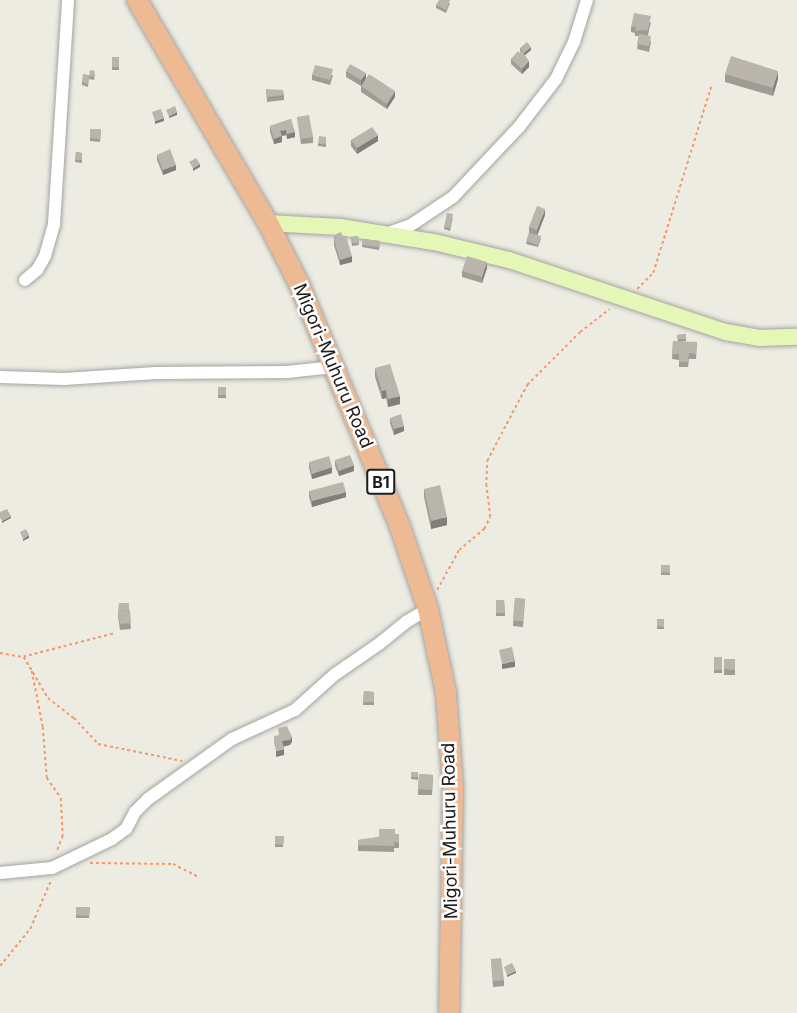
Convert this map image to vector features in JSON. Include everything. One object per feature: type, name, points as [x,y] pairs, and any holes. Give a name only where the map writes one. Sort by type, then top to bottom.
[{"type":"highway","name":"Migori-Muhuru Road","points":[[137,0],[268,223],[299,284],[399,524],[428,609],[446,693],[453,788],[449,1013]]},
{"type":"main road","points":[[268,223],[305,223],[388,233],[509,260],[726,332],[760,338],[797,338]]},
{"type":"street","points":[[26,280],[37,270],[45,256],[54,224],[68,0]]},
{"type":"street","points":[[388,233],[411,225],[453,197],[519,127],[556,79],[574,42],[587,0]]},
{"type":"street","points":[[0,377],[64,379],[156,373],[287,372],[334,367]]},
{"type":"street","points":[[0,873],[52,868],[120,834],[141,805],[243,733],[295,710],[334,675],[406,622],[428,609]]},
{"type":"path","points":[[428,609],[447,568],[459,550],[484,528],[490,517],[486,486],[487,461],[527,385],[540,369],[603,312],[626,300],[653,273],[711,87]]},
{"type":"path","points":[[0,653],[24,657],[112,634]]},
{"type":"path","points":[[24,657],[48,698],[74,718],[98,744],[167,760],[201,762]]},
{"type":"path","points":[[0,966],[30,928],[52,877],[52,868],[63,836],[61,798],[47,778],[43,727],[32,671]]},
{"type":"path","points":[[68,861],[120,865],[173,864],[197,876]]},
{"type":"building","points":[[439,0],[450,0],[446,10],[436,5]]},
{"type":"building","points":[[634,13],[651,16],[648,30],[635,31],[636,27],[631,27]]},
{"type":"building","points":[[639,34],[651,36],[649,46],[637,44]]},
{"type":"building","points":[[527,42],[531,47],[524,53],[520,48]]},
{"type":"building","points":[[518,51],[520,53],[522,51],[529,61],[522,69],[511,59]]},
{"type":"building","points":[[731,56],[778,71],[773,88],[725,74]]},
{"type":"building","points":[[112,57],[119,57],[119,67],[112,67]]},
{"type":"building","points":[[350,64],[366,73],[361,80],[346,71]]},
{"type":"building","points":[[315,65],[333,69],[330,80],[312,75]]},
{"type":"building","points":[[90,70],[95,71],[94,77],[89,76]]},
{"type":"building","points":[[83,74],[89,75],[88,84],[82,82]]},
{"type":"building","points":[[369,74],[395,91],[387,104],[361,86]]},
{"type":"building","points":[[266,89],[283,90],[284,95],[267,97]]},
{"type":"building","points":[[175,106],[177,112],[169,116],[166,110]]},
{"type":"building","points":[[161,109],[164,118],[155,121],[152,112]]},
{"type":"building","points":[[309,115],[313,137],[301,139],[297,117]]},
{"type":"building","points":[[291,119],[295,132],[287,134],[286,130],[280,131],[282,136],[274,139],[270,126]]},
{"type":"building","points":[[372,127],[378,135],[357,148],[351,140]]},
{"type":"building","points":[[90,129],[101,129],[100,139],[90,138]]},
{"type":"building","points":[[319,136],[326,137],[326,144],[318,144]]},
{"type":"building","points":[[170,149],[176,165],[163,170],[157,155]]},
{"type":"building","points":[[76,152],[82,153],[82,160],[75,160]]},
{"type":"building","points":[[196,158],[200,164],[193,168],[189,162]]},
{"type":"building","points":[[537,206],[545,209],[537,230],[529,227]]},
{"type":"building","points":[[447,213],[453,214],[450,228],[444,227]]},
{"type":"building","points":[[341,232],[343,237],[335,239],[334,235]]},
{"type":"building","points":[[529,233],[541,236],[538,245],[526,241]]},
{"type":"building","points":[[346,236],[352,256],[340,260],[334,239]]},
{"type":"building","points":[[358,236],[359,243],[352,243],[351,237]]},
{"type":"building","points":[[363,239],[380,241],[379,247],[362,245]]},
{"type":"building","points":[[467,256],[487,262],[482,277],[462,271]]},
{"type":"building","points":[[686,334],[686,339],[678,339],[677,335]]},
{"type":"building","points":[[673,341],[697,342],[696,354],[689,353],[688,362],[679,362],[679,354],[672,354]]},
{"type":"building","points":[[390,364],[400,396],[388,399],[386,390],[382,391],[375,368]]},
{"type":"building","points":[[218,387],[226,387],[226,395],[218,395]]},
{"type":"building","points":[[401,414],[404,426],[394,429],[390,418]]},
{"type":"building","points":[[350,455],[354,465],[339,471],[335,460]]},
{"type":"building","points":[[329,456],[332,467],[312,474],[309,462]]},
{"type":"building","points":[[343,482],[346,492],[312,501],[309,491]]},
{"type":"building","points":[[440,485],[447,517],[431,521],[424,489]]},
{"type":"building","points":[[7,509],[11,516],[2,521],[0,512]]},
{"type":"building","points":[[26,529],[29,535],[23,539],[20,532]]},
{"type":"building","points":[[661,565],[670,565],[670,573],[661,572]]},
{"type":"building","points":[[515,598],[525,599],[523,621],[513,621]]},
{"type":"building","points":[[496,600],[504,600],[505,613],[496,613]]},
{"type":"building","points":[[119,603],[129,603],[129,610],[119,611]]},
{"type":"building","points":[[130,610],[131,623],[120,624],[118,611]]},
{"type":"building","points":[[657,619],[664,619],[664,627],[657,626]]},
{"type":"building","points":[[512,647],[515,661],[502,664],[499,650]]},
{"type":"building","points":[[714,657],[722,657],[722,670],[714,670]]},
{"type":"building","points":[[724,659],[735,659],[735,670],[724,669]]},
{"type":"building","points":[[364,691],[374,692],[374,702],[363,702]]},
{"type":"building","points":[[287,726],[292,737],[290,740],[282,741],[284,749],[276,751],[274,736],[279,735],[278,728]]},
{"type":"building","points":[[411,772],[418,772],[418,777],[411,777]]},
{"type":"building","points":[[419,774],[433,775],[432,790],[418,789]]},
{"type":"building","points":[[379,829],[395,829],[395,834],[399,834],[399,843],[394,842],[394,846],[358,845],[358,840],[379,837]]},
{"type":"building","points":[[275,836],[284,836],[283,845],[275,844]]},
{"type":"building","points":[[76,907],[90,907],[89,916],[76,915]]},
{"type":"building","points":[[501,958],[504,980],[493,981],[491,959]]},
{"type":"building","points":[[512,963],[516,971],[507,975],[504,967]]}]
